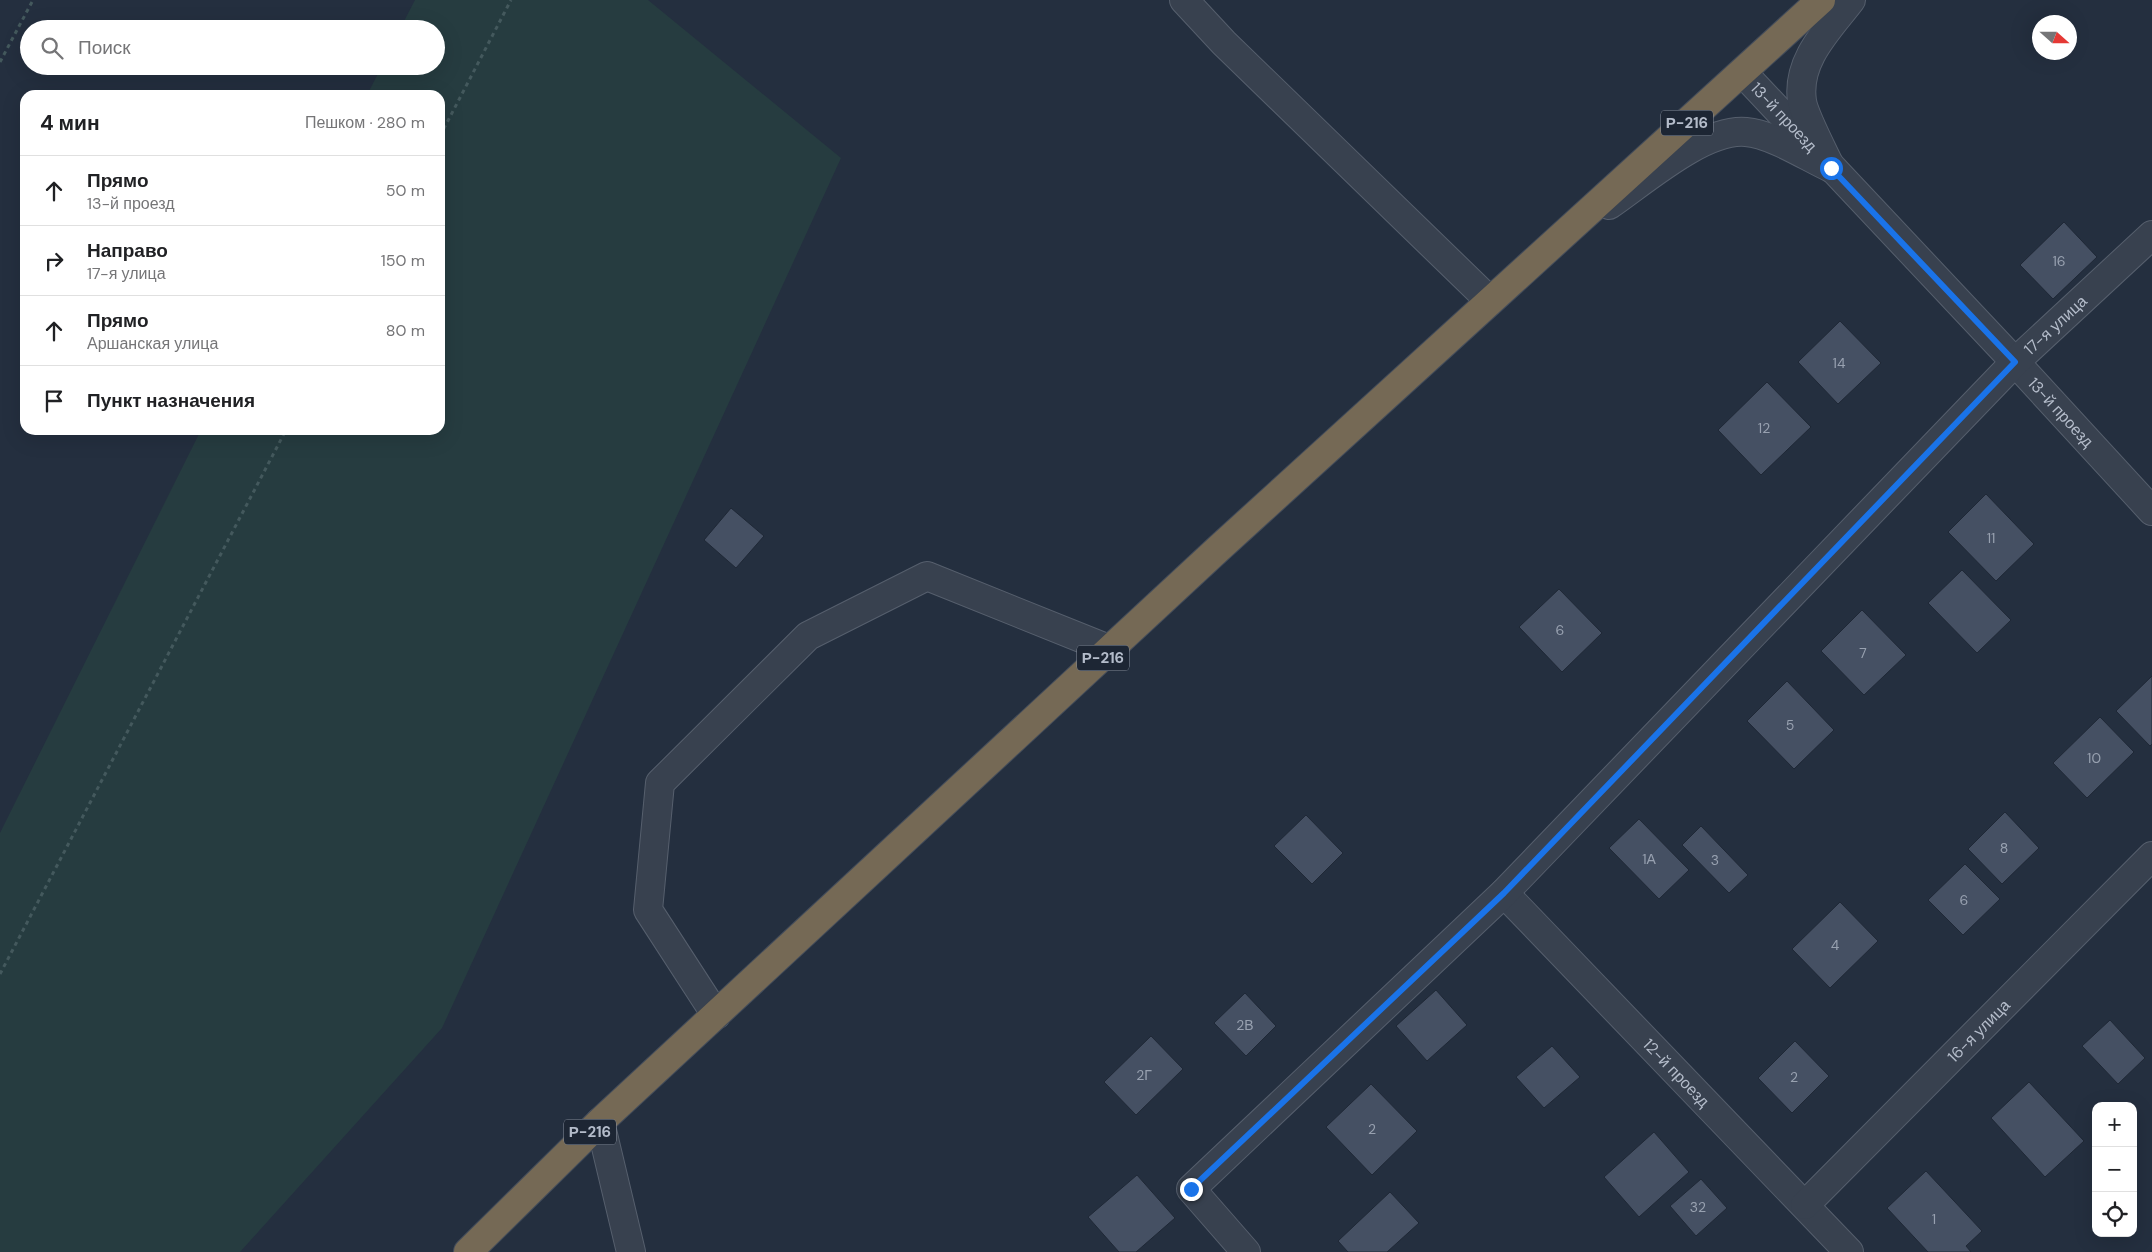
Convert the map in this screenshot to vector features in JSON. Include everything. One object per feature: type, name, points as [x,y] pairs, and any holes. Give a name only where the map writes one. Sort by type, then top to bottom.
[{"type":"highway","name":"Р-216","points":[[468,1252],[600,1122],[1217,550],[1821,0]]},
{"type":"street","points":[[1184,0],[1224,43],[1490,301]]},
{"type":"street","points":[[1831,168],[1802,101],[1804,74],[1811,52],[1851,0]]},
{"type":"street","name":"13-й проезд","points":[[1743,73],[2015,362],[2152,511]]},
{"type":"street","points":[[1552,244],[1702,141],[1728,132],[1747,132],[1768,138],[1831,168]]},
{"type":"street","name":"17-я улица","points":[[1246,1252],[1191,1189],[1504,893],[2015,362],[2152,235]]},
{"type":"street","points":[[716,1015],[648,910],[660,783],[808,636],[927,576],[1111,650]]},
{"type":"street","name":"16-я улица","points":[[1805,1204],[2152,856]]},
{"type":"street","name":"12-й проезд","points":[[1504,893],[1805,1204],[1849,1252]]},
{"type":"street","points":[[600,1122],[631,1252]]},
{"type":"path","points":[[22,20],[33,0]]},
{"type":"path","points":[[445,126],[511,0]]},
{"type":"path","points":[[0,62],[20,24]]},
{"type":"path","points":[[0,974],[283,435]]},
{"type":"green space","points":[[415,0],[648,0],[841,158],[442,1028],[240,1252],[0,1252],[0,833],[199,435],[445,435],[445,90],[370,90],[377,75],[445,75],[445,20],[405,20]]},
{"type":"building","points":[[2064,222],[2097,257],[2053,299],[2020,265]]},
{"type":"building","points":[[1840,321],[1881,363],[1838,404],[1798,362]]},
{"type":"building","points":[[1767,382],[1811,427],[1761,475],[1718,430]]},
{"type":"building","points":[[1986,494],[2034,544],[1996,581],[1948,532]]},
{"type":"building","points":[[731,508],[764,536],[736,568],[704,540]]},
{"type":"building","points":[[1962,570],[2011,620],[1977,653],[1928,603]]},
{"type":"building","points":[[1559,589],[1602,633],[1562,672],[1519,627]]},
{"type":"building","points":[[1862,610],[1906,655],[1864,695],[1821,651]]},
{"type":"building","points":[[2152,676],[2152,744],[2150,746],[2116,711]]},
{"type":"building","points":[[1787,681],[1834,730],[1794,769],[1747,721]]},
{"type":"building","points":[[2100,717],[2134,752],[2087,798],[2053,763]]},
{"type":"building","points":[[2005,812],[2039,848],[2002,884],[1968,849]]},
{"type":"building","points":[[1306,815],[1343,853],[1312,884],[1274,846]]},
{"type":"building","points":[[1639,819],[1689,870],[1659,899],[1609,848]]},
{"type":"building","points":[[1701,826],[1748,875],[1729,893],[1682,845]]},
{"type":"building","points":[[1965,864],[2000,899],[1963,935],[1928,900]]},
{"type":"building","points":[[1840,902],[1878,941],[1830,988],[1792,949]]},
{"type":"building","points":[[1436,990],[1467,1025],[1427,1061],[1396,1026]]},
{"type":"building","points":[[1245,993],[1276,1026],[1246,1056],[1214,1023]]},
{"type":"building","points":[[2110,1020],[2145,1058],[2118,1084],[2082,1046]]},
{"type":"building","points":[[1151,1036],[1183,1069],[1136,1115],[1104,1082]]},
{"type":"building","points":[[1795,1041],[1829,1076],[1792,1113],[1758,1078]]},
{"type":"building","points":[[1552,1046],[1580,1077],[1544,1108],[1516,1077]]},
{"type":"building","points":[[2029,1082],[2084,1141],[2045,1177],[1991,1118]]},
{"type":"building","points":[[1371,1084],[1417,1131],[1372,1175],[1326,1127]]},
{"type":"building","points":[[1654,1132],[1689,1172],[1639,1217],[1604,1177]]},
{"type":"building","points":[[1926,1171],[1982,1231],[1966,1246],[1971,1252],[1928,1252],[1887,1208]]},
{"type":"building","points":[[1137,1175],[1175,1218],[1136,1252],[1119,1252],[1088,1217]]},
{"type":"building","points":[[1701,1179],[1727,1208],[1696,1236],[1670,1206]]},
{"type":"building","points":[[1390,1192],[1419,1223],[1387,1252],[1348,1252],[1338,1241]]},
{"type":"route","points":[[1191,1189],[1504,893],[2015,362],[1831,168]]}]
